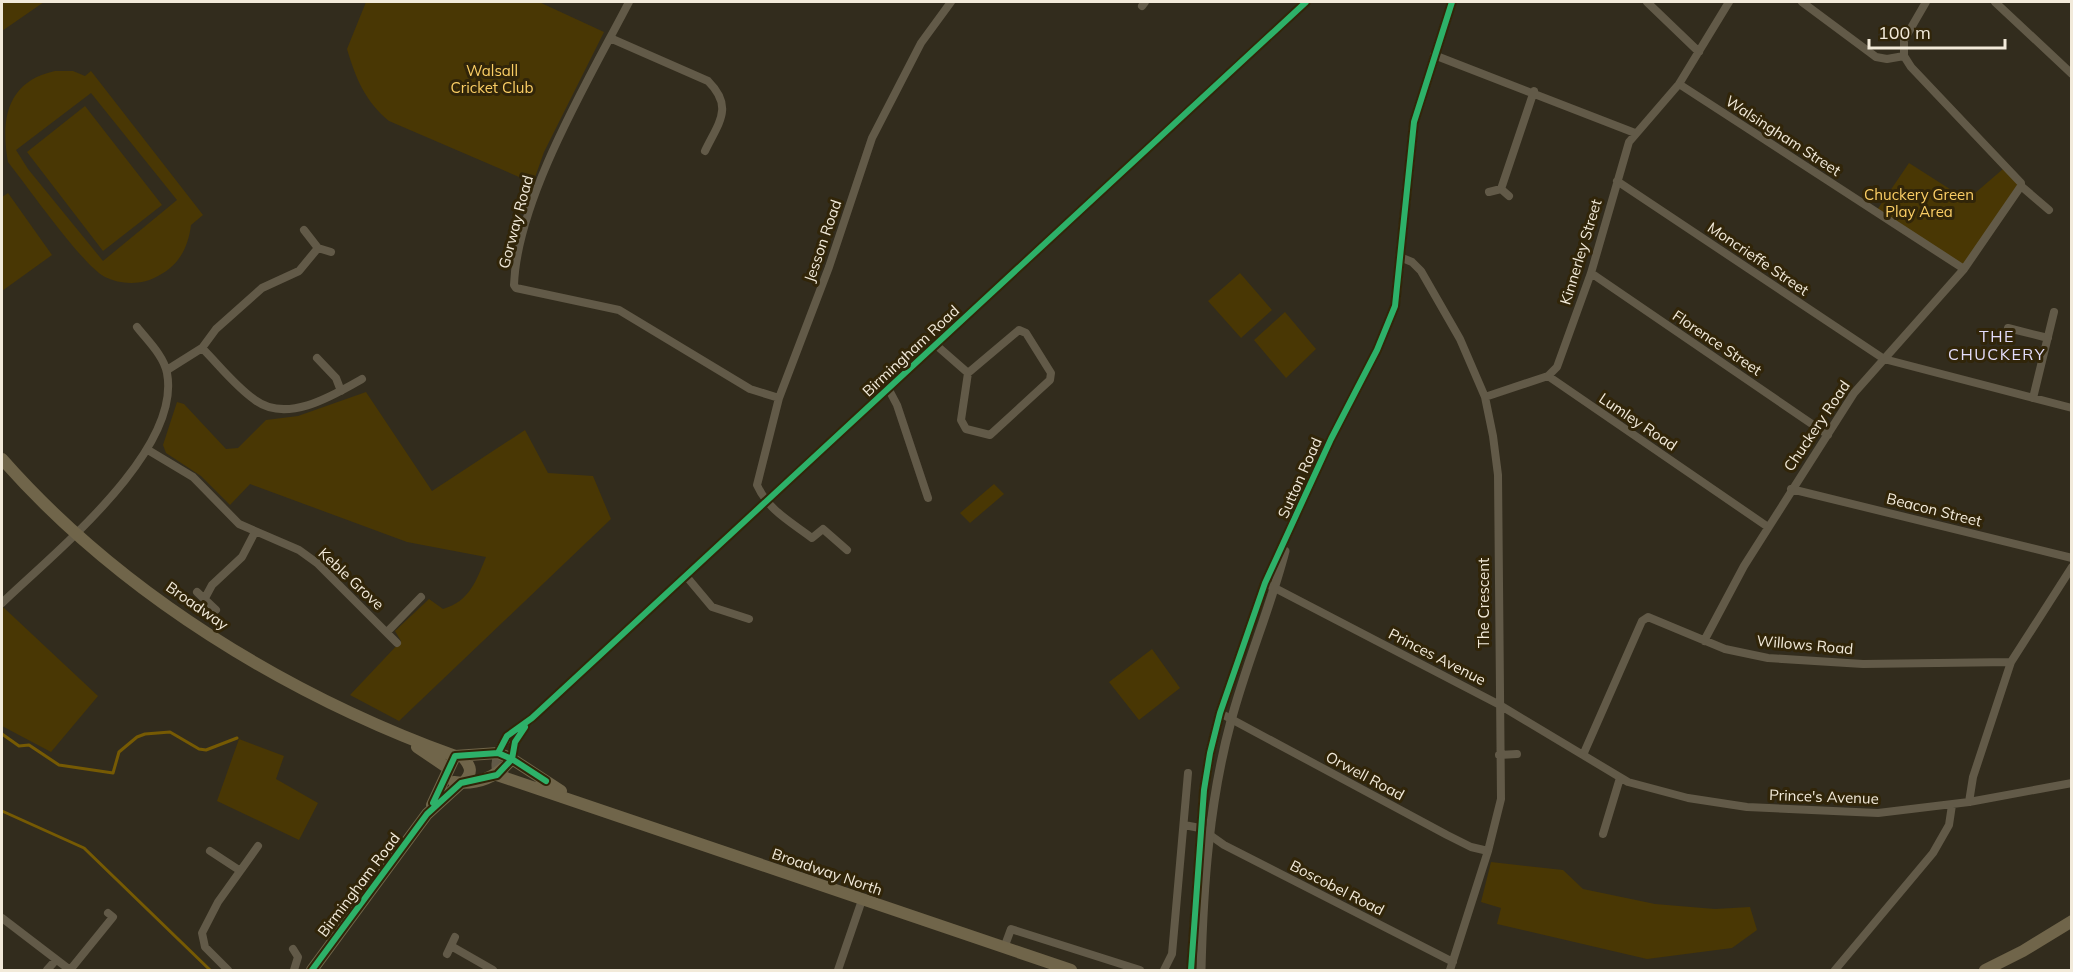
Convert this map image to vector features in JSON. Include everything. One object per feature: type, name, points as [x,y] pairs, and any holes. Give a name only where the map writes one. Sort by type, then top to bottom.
[{"type":"highway","name":"Broadway","points":[[2,459],[75,533],[202,631],[345,711],[404,737],[459,757]]},
{"type":"highway","name":"Broadway","points":[[404,737],[448,771]]},
{"type":"highway","points":[[498,753],[459,757],[448,771],[454,782],[463,782],[497,775],[512,759]]},
{"type":"highway","name":"Broadway North","points":[[498,753],[512,759],[573,800]]},
{"type":"highway","points":[[459,757],[471,768],[471,775],[463,782]]},
{"type":"highway","name":"Birmingham Road","points":[[312,970],[427,814],[448,771]]},
{"type":"highway","name":"Broadway North","points":[[497,775],[1071,970]]},
{"type":"highway","name":"Birmingham Road","points":[[427,814],[463,782]]},
{"type":"highway","points":[[1985,970],[2023,951],[2072,921]]},
{"type":"street","name":"Gorway Road","points":[[629,2],[544,169],[519,250],[514,285],[516,288],[619,310],[750,389],[779,398]]},
{"type":"street","name":"Jesson Road","points":[[766,502],[757,485],[779,398],[829,267],[872,138],[921,43],[951,2]]},
{"type":"street","name":"Birmingham Road","points":[[498,753],[507,736],[532,718],[1306,2]]},
{"type":"street","name":"Sutton Road","points":[[1191,970],[1200,828],[1210,753],[1220,713],[1265,583],[1390,321],[1398,289],[1414,122],[1452,2]]},
{"type":"street","points":[[1647,2],[1699,52]]},
{"type":"street","name":"Kinnerley Street","points":[[1548,376],[1557,368],[1591,273],[1629,142],[1679,84],[1729,2]]},
{"type":"street","points":[[1802,2],[1876,57],[1887,59],[1904,56]]},
{"type":"street","points":[[1926,2],[1904,40],[1904,56],[2021,183],[2020,186],[2044,200],[2049,210]]},
{"type":"street","points":[[1995,2],[2072,74]]},
{"type":"street","points":[[610,38],[708,81],[720,93],[724,103],[723,113],[705,151]]},
{"type":"street","points":[[1434,55],[1534,91],[1635,133]]},
{"type":"street","name":"Walsingham Street","points":[[1679,84],[1964,269]]},
{"type":"street","points":[[1501,189],[1534,91]]},
{"type":"street","points":[[701,135],[711,140]]},
{"type":"street","name":"Moncrieffe Street","points":[[1617,181],[1884,359],[2072,408]]},
{"type":"street","name":"Chuckery Road","points":[[1704,641],[1768,527],[1854,393],[1964,269],[2020,186]]},
{"type":"street","points":[[1489,192],[1501,189]]},
{"type":"street","points":[[1501,189],[1509,196]]},
{"type":"street","points":[[304,230],[318,248],[331,252]]},
{"type":"street","points":[[167,370],[202,348],[216,329],[262,288],[299,272],[318,248]]},
{"type":"street","name":"The Crescent","points":[[1400,257],[1412,262],[1431,287],[1460,339],[1485,397],[1498,475],[1500,799],[1488,851],[1451,966]]},
{"type":"street","name":"Florence Street","points":[[1591,273],[1828,435]]},
{"type":"street","points":[[2033,398],[2054,312]]},
{"type":"street","points":[[2,603],[75,533],[138,465],[148,450],[170,394],[167,370],[155,349],[137,327]]},
{"type":"street","points":[[2008,328],[2048,338]]},
{"type":"street","points":[[1019,330],[1026,333],[1050,368],[1051,373],[1050,380],[990,435],[966,429],[961,420],[968,373],[1019,330]]},
{"type":"street","points":[[936,345],[968,373]]},
{"type":"street","points":[[202,348],[248,394],[264,405],[297,408],[341,391],[362,379]]},
{"type":"street","points":[[317,358],[336,378],[341,391]]},
{"type":"street","points":[[1485,397],[1548,376]]},
{"type":"street","name":"Lumley Road","points":[[1548,376],[1768,527]]},
{"type":"street","points":[[888,388],[897,405],[928,498]]},
{"type":"street","name":"Keble Grove","points":[[148,450],[193,477],[239,524],[299,550],[317,563],[397,644]]},
{"type":"street","name":"Beacon Street","points":[[1791,489],[2072,558]]},
{"type":"street","points":[[766,502],[783,519],[812,538],[824,529],[847,550]]},
{"type":"street","name":"Sutton Road","points":[[1201,970],[1210,836],[1231,719],[1275,588],[1290,531]]},
{"type":"street","points":[[205,598],[212,585],[242,557],[255,532]]},
{"type":"street","points":[[1969,802],[1973,777],[2011,662],[2072,567]]},
{"type":"street","points":[[686,576],[712,607],[749,619]]},
{"type":"street","name":"Princes Avenue","points":[[1265,583],[1498,704],[1583,755]]},
{"type":"street","points":[[197,592],[216,610]]},
{"type":"street","name":"Keble Grove","points":[[387,632],[421,597]]},
{"type":"street","name":"Willows Road","points":[[1583,755],[1642,621],[1648,617],[1725,649],[1768,658],[1809,662],[2011,662]]},
{"type":"street","name":"Orwell Road","points":[[1220,713],[1447,835],[1471,847],[1488,851]]},
{"type":"street","name":"Birmingham Road","points":[[512,759],[515,742],[532,718]]},
{"type":"street","points":[[497,775],[494,763],[498,753]]},
{"type":"street","points":[[1499,755],[1517,754]]},
{"type":"street","name":"Prince's Avenue","points":[[1583,755],[1620,778],[1688,798],[1747,807],[1849,814],[1952,805],[2072,783]]},
{"type":"street","points":[[1164,970],[1172,954],[1188,773]]},
{"type":"street","points":[[1603,834],[1620,778]]},
{"type":"street","points":[[1835,970],[1933,853],[1949,825],[1952,805]]},
{"type":"street","points":[[1184,825],[1200,828]]},
{"type":"street","name":"Boscobel Road","points":[[1200,828],[1210,836],[1451,966]]},
{"type":"street","points":[[228,970],[205,947],[202,933],[218,902],[258,846]]},
{"type":"street","points":[[210,851],[239,870]]},
{"type":"street","points":[[838,970],[862,900]]},
{"type":"street","points":[[2,918],[55,961],[70,970],[112,917],[108,913]]},
{"type":"street","points":[[1004,948],[1011,929],[1140,970]]},
{"type":"street","points":[[455,937],[449,950],[493,970]]},
{"type":"street","points":[[293,949],[298,957],[294,970]]},
{"type":"street","points":[[47,970],[55,961]]},
{"type":"green space","points":[[2,2],[44,2],[2,31]]},
{"type":"green space","name":"Walsall Cricket Club","points":[[366,2],[539,2],[604,32],[544,152],[533,183],[389,121],[374,106],[362,89],[347,49]]},
{"type":"green space","points":[[55,71],[73,71],[85,76],[91,71],[203,215],[191,225],[185,248],[172,267],[165,272],[152,279],[132,283],[105,277],[95,270],[41,206],[8,162],[5,131],[11,104],[17,93],[27,83]],"holes":[[[91,93],[177,200],[103,261],[28,169],[16,150]]]},
{"type":"green space","points":[[85,106],[162,205],[103,251],[27,152]]},
{"type":"green space","name":"Chuckery Green Play Area","points":[[1909,163],[1967,200],[2003,169],[2018,184],[1964,266],[1877,210]]},
{"type":"green space","points":[[8,193],[52,255],[2,291],[2,197]]},
{"type":"green space","points":[[1240,273],[1272,310],[1241,338],[1208,301]]},
{"type":"green space","points":[[1285,312],[1316,349],[1286,378],[1254,340]]},
{"type":"green space","points":[[366,392],[432,491],[525,430],[548,473],[593,476],[611,519],[399,721],[350,695],[401,641],[395,631],[429,599],[443,609],[460,601],[471,589],[486,557],[407,542],[250,484],[230,505],[201,476],[166,453],[163,445],[177,402],[184,404],[226,449],[238,448],[266,420],[298,416]]},
{"type":"green space","points":[[994,484],[1004,494],[970,523],[960,513]]},
{"type":"green space","points":[[2,606],[98,696],[51,752],[2,726]]},
{"type":"green space","points":[[1152,649],[1180,688],[1139,720],[1109,682]]},
{"type":"green space","points":[[239,739],[284,756],[276,779],[318,803],[299,840],[217,801]]},
{"type":"green space","points":[[1491,862],[1563,870],[1583,889],[1655,904],[1715,909],[1750,907],[1757,930],[1732,948],[1647,959],[1497,924],[1501,908],[1481,902]]},
{"type":"waterway","points":[[2,734],[19,746],[29,745],[59,765],[113,773],[119,752],[137,737],[145,734],[170,732],[199,749],[206,750],[237,738]]},
{"type":"waterway","points":[[2,811],[84,848],[210,970]]},
{"type":"cycle path","points":[[498,753],[507,736],[532,718],[1306,2]]},
{"type":"cycle path","points":[[1191,970],[1204,790],[1220,713],[1265,583],[1331,439],[1377,350],[1395,306],[1414,122],[1452,2]]},
{"type":"cycle path","points":[[312,970],[427,814],[461,783],[497,775],[512,759],[515,742],[525,727]]},
{"type":"cycle path","points":[[433,803],[455,756],[498,753],[512,759],[546,781]]},
{"type":"district","name":"THE CHUCKERY","points":[[1997,345]]}]
